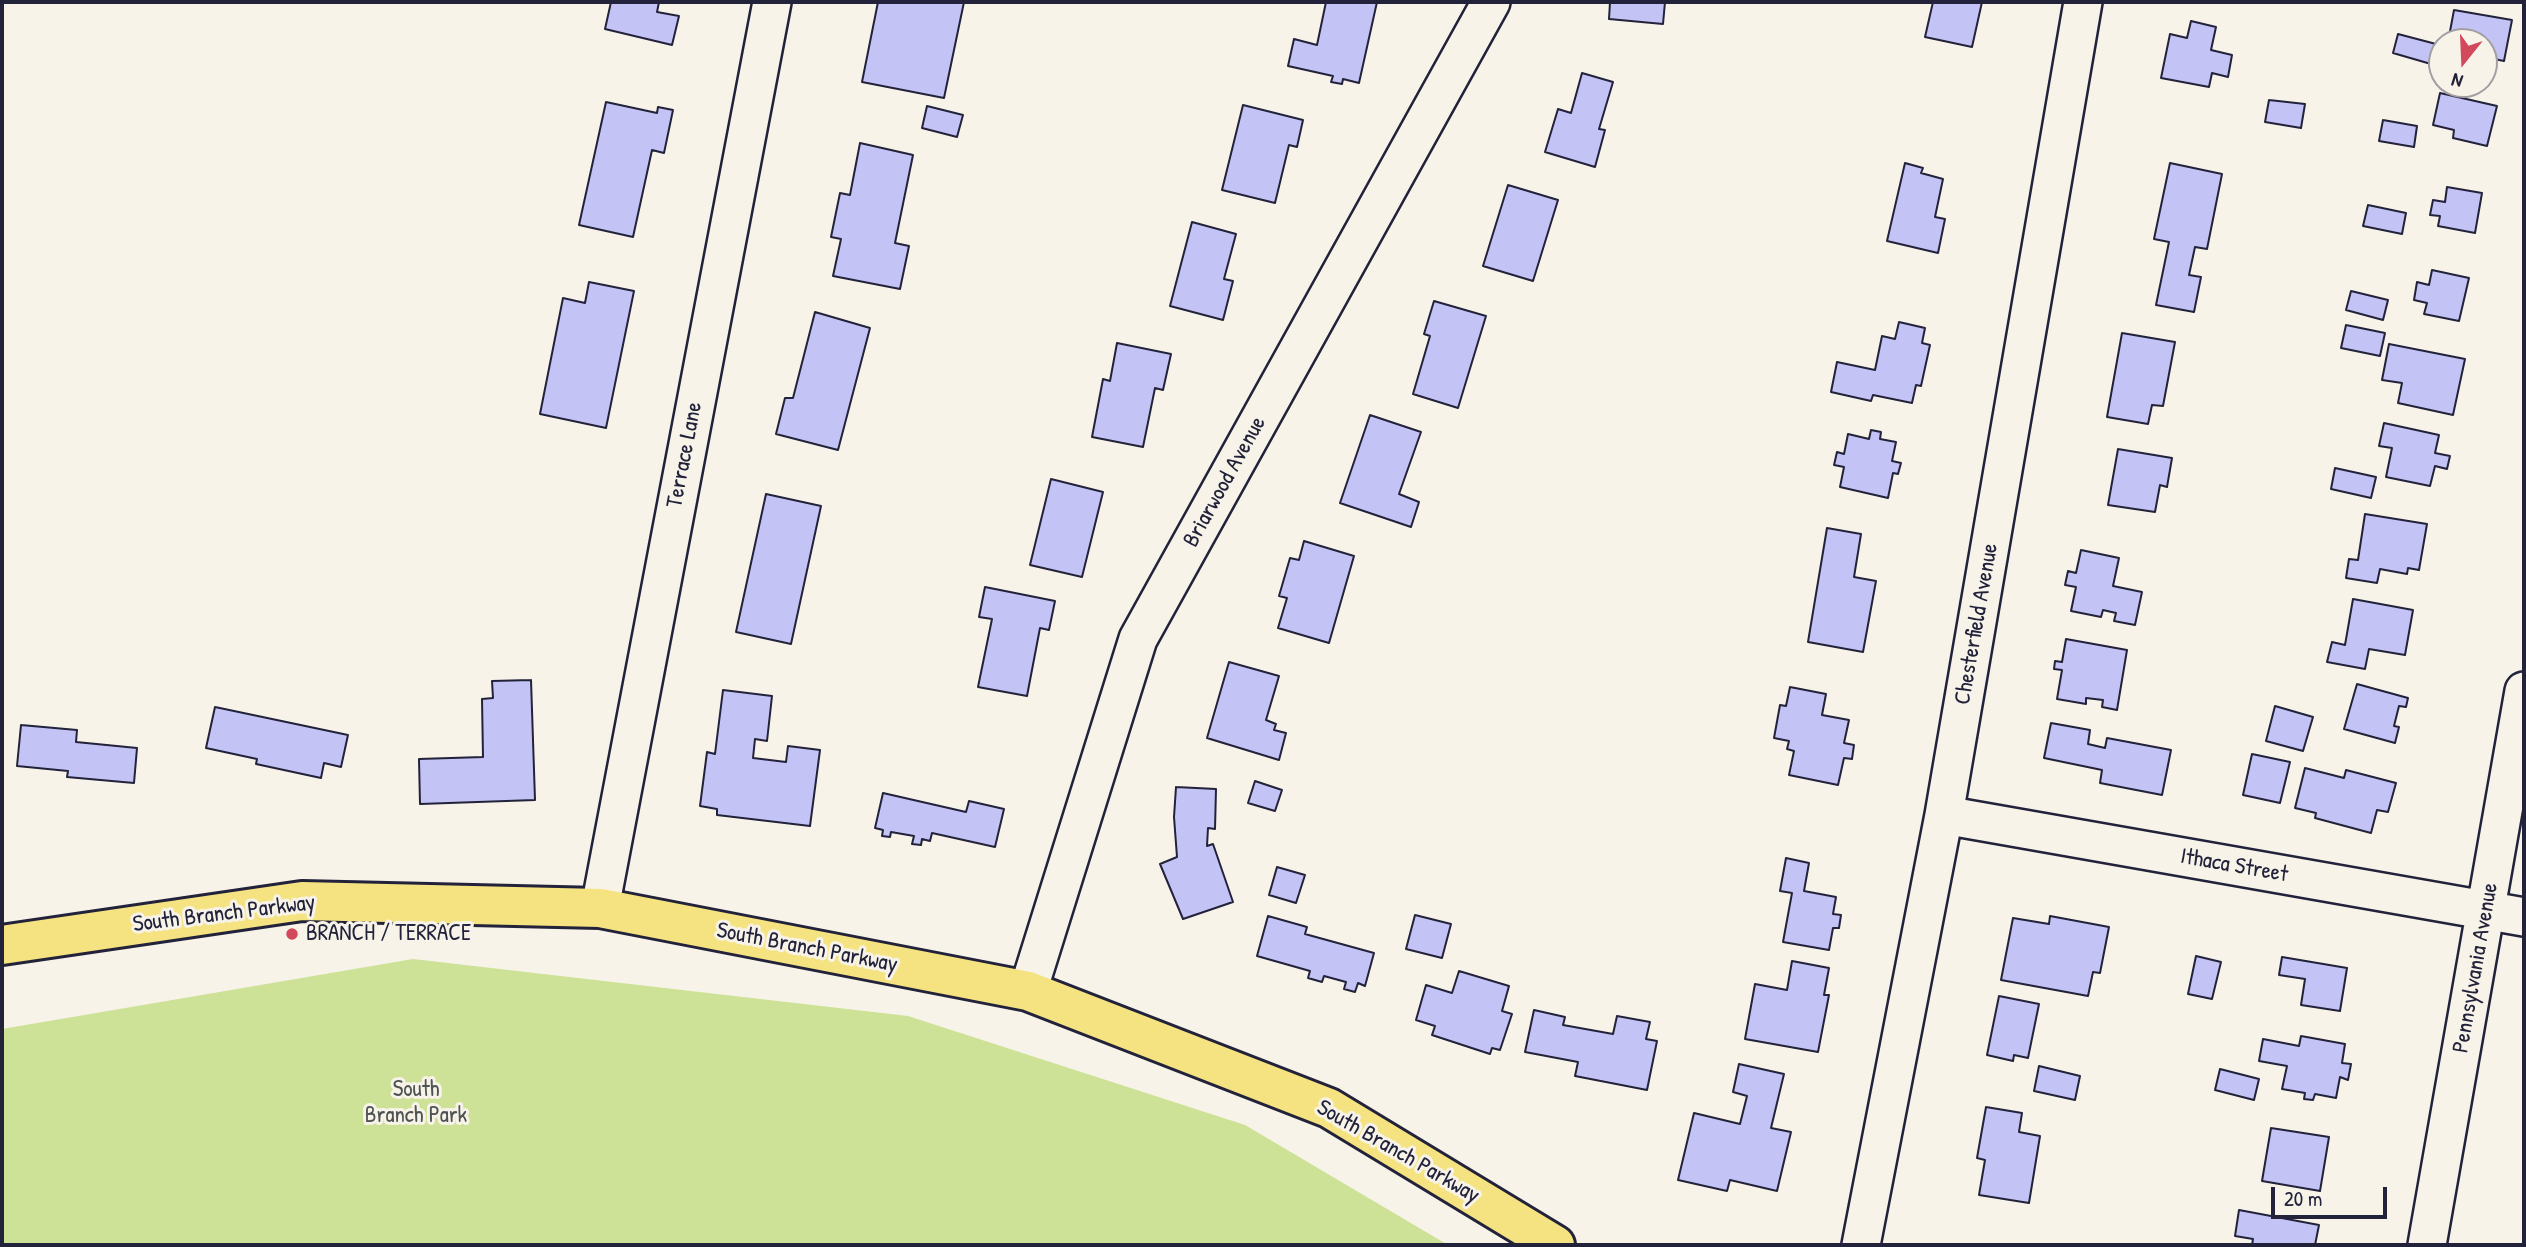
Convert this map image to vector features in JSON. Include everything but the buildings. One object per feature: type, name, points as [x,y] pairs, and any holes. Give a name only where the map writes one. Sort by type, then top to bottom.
[{"type":"main road","name":"South Branch Parkway","points":[[2,945],[302,901],[600,908],[1028,991],[1329,1108],[1555,1245]]},
{"type":"street","name":"Terrace Lane","points":[[600,908],[772,2]]},
{"type":"street","name":"Briarwood Avenue","points":[[1028,991],[1138,639],[1491,2]]},
{"type":"street","name":"Chesterfield Avenue","points":[[1861,1245],[1944,815],[2083,2]]},
{"type":"street","name":"Pennsylvania Avenue","points":[[2427,1245],[2524,691]]},
{"type":"street","name":"Ithaca Street","points":[[1944,815],[2524,917]]},
{"type":"green space","name":"South Branch Park","points":[[413,959],[908,1016],[1245,1125],[1448,1245],[2,1245],[2,1029]]},
{"type":"place","name":"BRANCH / TERRACE","points":[[292,934]]}]
